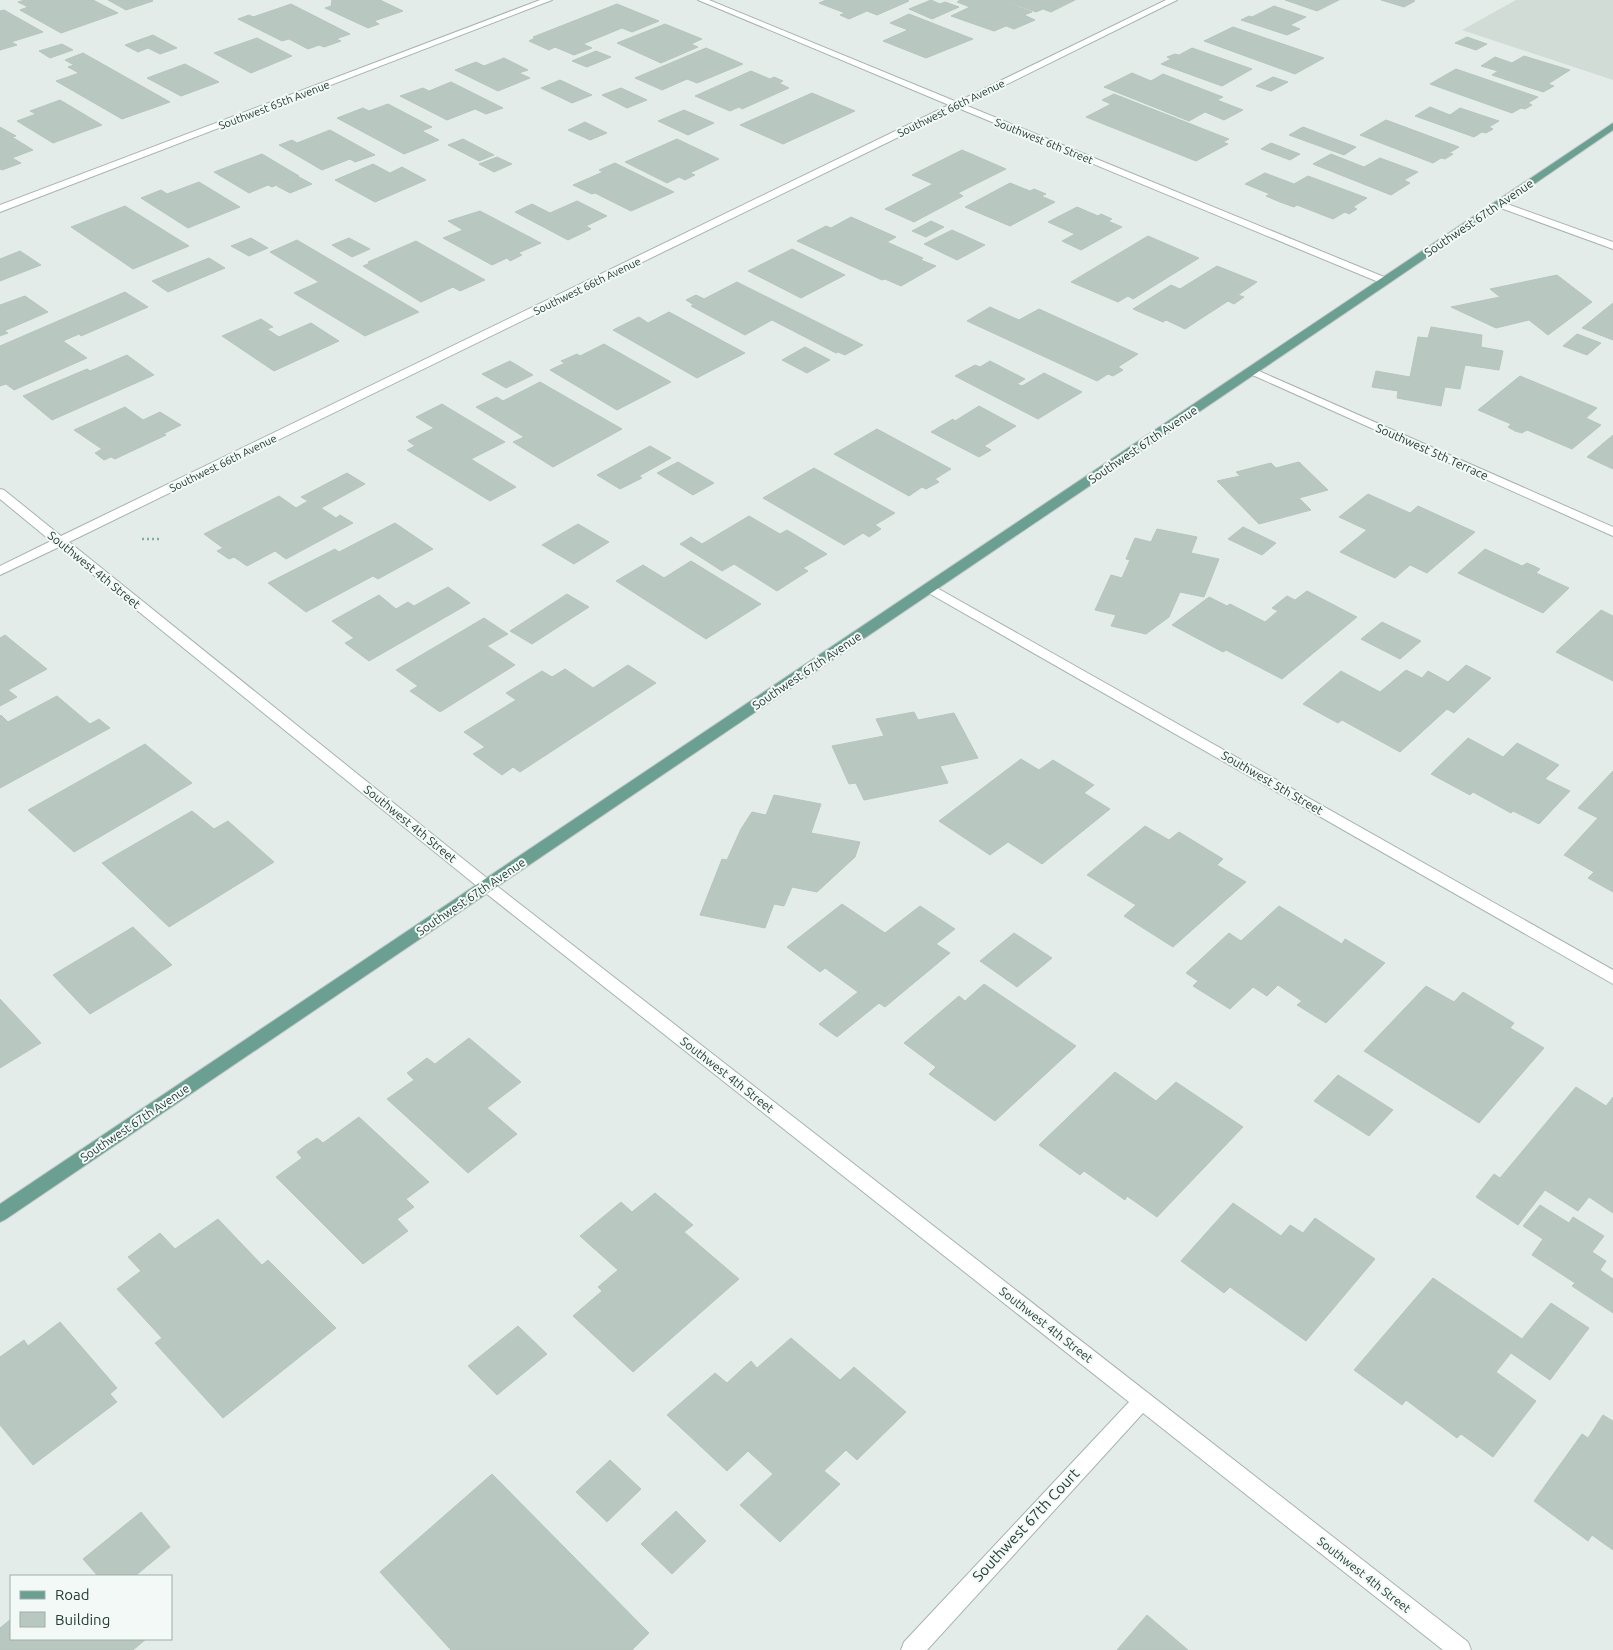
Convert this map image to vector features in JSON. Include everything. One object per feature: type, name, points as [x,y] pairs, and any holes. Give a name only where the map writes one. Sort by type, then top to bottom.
[{"type":"main road","name":"Southwest 67th Avenue","points":[[0,1214],[488,887],[1613,126]]},
{"type":"street","name":"Southwest 65th Avenue","points":[[0,209],[548,0]]},
{"type":"street","name":"Southwest 6th Street","points":[[702,0],[1385,281]]},
{"type":"street","name":"Southwest 66th Avenue","points":[[0,572],[1173,0]]},
{"type":"street","points":[[1499,204],[1613,246]]},
{"type":"street","name":"Southwest 5th Terrace","points":[[1252,371],[1613,532]]},
{"type":"street","name":"Southwest 4th Street","points":[[0,493],[488,887],[1460,1650]]},
{"type":"street","name":"Southwest 5th Street","points":[[930,588],[1613,978]]},
{"type":"street","name":"Southwest 67th Court","points":[[912,1650],[1142,1401]]},
{"type":"shaded area","points":[[1516,0],[1613,0],[1613,80],[1462,30]]},
{"type":"building","points":[[25,0],[93,0],[118,13],[61,33],[20,10],[28,7],[18,2]]},
{"type":"building","points":[[108,0],[151,0],[153,1],[126,10]]},
{"type":"building","points":[[332,0],[380,0],[403,11],[374,21],[379,24],[368,28],[325,8],[331,6]]},
{"type":"building","points":[[826,0],[909,1],[877,15],[867,11],[849,19],[840,15],[845,13],[819,3]]},
{"type":"building","points":[[931,0],[940,4],[945,2],[959,7],[932,19],[909,9]]},
{"type":"building","points":[[960,0],[1000,0],[1032,12],[1024,15],[1035,20],[1014,29],[1006,26],[994,31],[951,16],[970,7],[957,2]]},
{"type":"building","points":[[1002,0],[1075,0],[1051,12],[1043,9],[1036,12]]},
{"type":"building","points":[[1285,0],[1339,0],[1317,11]]},
{"type":"building","points":[[1381,0],[1411,0],[1415,1],[1404,7]]},
{"type":"building","points":[[291,4],[350,34],[336,39],[341,41],[324,47],[319,45],[308,49],[289,39],[282,41],[238,19],[249,15],[253,17]]},
{"type":"building","points":[[617,4],[659,21],[632,32],[622,28],[583,44],[592,48],[574,55],[555,47],[549,50],[529,41],[535,38],[533,37]]},
{"type":"building","points":[[1274,6],[1306,17],[1290,25],[1300,29],[1287,35],[1241,20],[1249,16],[1252,17]]},
{"type":"building","points":[[4,10],[43,32],[11,42],[17,45],[0,50],[0,11]]},
{"type":"building","points":[[909,14],[973,39],[926,58],[883,41],[908,30],[890,23]]},
{"type":"building","points":[[665,24],[702,39],[691,44],[698,47],[661,63],[617,43]]},
{"type":"building","points":[[1233,27],[1324,58],[1295,74],[1204,41]]},
{"type":"building","points":[[153,35],[177,48],[160,54],[148,48],[138,52],[125,45]]},
{"type":"building","points":[[1467,37],[1487,44],[1476,50],[1455,43]]},
{"type":"building","points":[[257,38],[292,56],[251,73],[214,53]]},
{"type":"building","points":[[62,44],[73,50],[50,58],[39,51]]},
{"type":"building","points":[[706,48],[743,64],[697,83],[687,79],[662,90],[635,78]]},
{"type":"building","points":[[1192,48],[1252,69],[1222,86],[1161,64],[1171,59],[1167,57],[1175,54],[1179,55]]},
{"type":"building","points":[[596,51],[611,57],[587,67],[572,61]]},
{"type":"building","points":[[83,53],[170,102],[122,119],[56,81],[79,73],[68,67],[74,65],[65,60]]},
{"type":"building","points":[[1524,56],[1570,70],[1548,84],[1554,86],[1543,92],[1492,75],[1498,71],[1481,66],[1495,57],[1512,63]]},
{"type":"building","points":[[504,58],[528,70],[519,73],[530,78],[498,91],[455,70],[476,62],[484,66]]},
{"type":"building","points":[[185,64],[219,82],[181,96],[147,78]]},
{"type":"building","points":[[1456,69],[1538,97],[1528,103],[1532,105],[1512,113],[1430,84]]},
{"type":"building","points":[[751,71],[770,79],[774,77],[783,81],[779,83],[789,88],[742,109],[739,107],[730,111],[695,96]]},
{"type":"building","points":[[1132,73],[1151,81],[1163,74],[1223,97],[1217,100],[1243,110],[1224,120],[1205,112],[1189,121],[1104,87]]},
{"type":"building","points":[[1273,77],[1288,82],[1271,91],[1256,86]]},
{"type":"building","points":[[560,80],[592,95],[572,103],[541,88]]},
{"type":"building","points":[[451,82],[503,108],[486,114],[475,109],[447,120],[400,96],[423,88],[429,91]]},
{"type":"building","points":[[621,88],[647,100],[627,108],[602,95]]},
{"type":"building","points":[[812,93],[855,111],[783,144],[740,125]]},
{"type":"building","points":[[1114,94],[1229,139],[1223,142],[1228,144],[1196,161],[1086,117],[1111,104],[1102,100]]},
{"type":"building","points":[[60,100],[102,125],[53,143],[17,121],[36,114],[30,111]]},
{"type":"building","points":[[388,104],[432,127],[422,131],[439,140],[404,154],[337,118],[363,108],[369,111]]},
{"type":"building","points":[[1430,107],[1450,115],[1460,108],[1499,121],[1489,127],[1493,129],[1486,133],[1482,132],[1474,137],[1415,116]]},
{"type":"building","points":[[684,110],[714,123],[688,135],[658,121]]},
{"type":"building","points":[[1386,120],[1459,147],[1449,153],[1453,154],[1445,159],[1441,158],[1433,163],[1360,135]]},
{"type":"building","points":[[585,122],[607,133],[590,140],[568,130]]},
{"type":"building","points":[[0,127],[16,136],[12,137],[33,150],[12,158],[21,163],[2,170],[0,169]]},
{"type":"building","points":[[1303,127],[1356,147],[1344,155],[1289,135]]},
{"type":"building","points":[[330,130],[375,155],[355,162],[350,159],[322,170],[279,145],[292,140],[297,143]]},
{"type":"building","points":[[463,139],[494,155],[479,161],[448,145]]},
{"type":"building","points":[[677,139],[719,159],[690,173],[695,175],[685,180],[679,177],[667,183],[625,162]]},
{"type":"building","points":[[1271,143],[1300,154],[1290,160],[1261,149]]},
{"type":"building","points":[[962,150],[1006,169],[958,193],[963,196],[914,222],[885,209],[933,184],[912,175]]},
{"type":"building","points":[[262,154],[299,176],[272,187],[268,185],[249,193],[214,172]]},
{"type":"building","points":[[1331,154],[1364,167],[1380,158],[1418,172],[1404,180],[1410,183],[1391,195],[1313,164]]},
{"type":"building","points":[[497,157],[512,164],[494,172],[479,164]]},
{"type":"building","points":[[615,163],[674,192],[631,211],[595,193],[592,194],[573,185],[603,172],[599,170]]},
{"type":"building","points":[[373,164],[390,173],[402,167],[426,180],[375,202],[335,180]]},
{"type":"building","points":[[1265,173],[1294,184],[1308,176],[1367,198],[1353,207],[1357,209],[1349,214],[1345,212],[1333,219],[1297,205],[1294,207],[1280,202],[1266,196],[1270,194],[1245,184]]},
{"type":"building","points":[[299,177],[312,184],[290,193],[277,186]]},
{"type":"building","points":[[199,182],[240,207],[188,228],[141,198],[161,190],[167,194]]},
{"type":"building","points":[[1010,183],[1030,191],[1034,189],[1046,194],[1041,196],[1055,202],[1010,226],[965,207]]},
{"type":"building","points":[[577,201],[607,216],[586,226],[591,229],[568,240],[515,212],[532,204],[550,213]]},
{"type":"building","points":[[125,206],[189,246],[133,269],[71,227]]},
{"type":"building","points":[[1077,207],[1098,216],[1101,214],[1112,219],[1108,221],[1122,227],[1081,250],[1062,241],[1075,234],[1048,222]]},
{"type":"building","points":[[480,211],[541,243],[518,253],[522,255],[510,261],[507,258],[492,265],[443,238],[463,230],[448,221]]},
{"type":"building","points":[[851,217],[896,237],[887,242],[936,266],[901,286],[885,279],[882,280],[797,241],[826,226],[831,228]]},
{"type":"building","points":[[931,221],[944,227],[926,237],[912,231]]},
{"type":"building","points":[[952,230],[985,245],[957,260],[924,244]]},
{"type":"building","points":[[1148,236],[1199,258],[1133,299],[1128,296],[1118,302],[1071,282]]},
{"type":"building","points":[[251,238],[268,248],[249,256],[231,246]]},
{"type":"building","points":[[349,238],[370,249],[352,257],[332,245]]},
{"type":"building","points":[[297,240],[419,312],[365,336],[294,293],[319,282],[270,252]]},
{"type":"building","points":[[416,241],[485,280],[460,291],[453,287],[421,302],[363,266]]},
{"type":"building","points":[[792,249],[845,275],[801,298],[748,271]]},
{"type":"building","points":[[20,251],[41,265],[0,281],[0,259]]},
{"type":"building","points":[[209,258],[225,268],[168,292],[152,281]]},
{"type":"building","points":[[1217,266],[1257,282],[1238,295],[1244,297],[1234,304],[1228,301],[1185,329],[1166,320],[1163,322],[1133,309],[1171,285],[1180,289]]},
{"type":"building","points":[[1557,275],[1592,302],[1548,335],[1529,320],[1496,328],[1451,307],[1500,297],[1490,289]]},
{"type":"building","points":[[737,282],[863,345],[845,355],[836,353],[772,320],[745,335],[691,306],[694,305],[686,300],[696,295],[704,299]]},
{"type":"building","points":[[125,292],[148,307],[81,336],[79,334],[63,341],[87,358],[14,390],[6,384],[0,386],[0,346]]},
{"type":"building","points":[[25,296],[48,312],[4,331],[8,333],[0,336],[0,305]]},
{"type":"building","points":[[1613,303],[1613,340],[1582,328]]},
{"type":"building","points":[[990,307],[1019,320],[1039,309],[1138,354],[1118,367],[1123,370],[1113,376],[1108,374],[1097,381],[967,321]]},
{"type":"building","points":[[669,312],[745,353],[697,378],[613,330],[639,317],[648,323]]},
{"type":"building","points":[[261,319],[273,327],[267,329],[279,337],[311,323],[339,341],[274,371],[222,336]]},
{"type":"building","points":[[1431,327],[1482,335],[1481,347],[1503,351],[1499,370],[1465,365],[1460,389],[1445,387],[1441,406],[1397,398],[1398,391],[1372,387],[1376,371],[1410,377],[1418,337],[1428,338]]},
{"type":"building","points":[[1577,334],[1601,343],[1587,355],[1563,346]]},
{"type":"building","points":[[604,344],[671,382],[617,410],[550,370],[565,363],[561,361],[577,354],[580,356]]},
{"type":"building","points":[[805,347],[830,360],[807,373],[782,360]]},
{"type":"building","points":[[127,355],[154,375],[52,420],[23,396],[87,369],[90,371]]},
{"type":"building","points":[[510,361],[533,375],[506,388],[482,374]]},
{"type":"building","points":[[990,361],[1025,379],[1017,384],[1022,386],[1044,373],[1082,392],[1038,419],[955,376],[975,365],[980,367]]},
{"type":"building","points":[[1520,376],[1597,408],[1586,418],[1601,425],[1572,449],[1527,430],[1522,433],[1515,431],[1508,427],[1511,424],[1478,410]]},
{"type":"building","points":[[540,382],[622,429],[553,467],[513,442],[524,437],[476,407],[497,397],[503,401]]},
{"type":"building","points":[[442,404],[505,442],[471,459],[516,487],[490,501],[407,450],[415,446],[408,441],[434,428],[416,417]]},
{"type":"building","points":[[979,406],[1016,426],[984,446],[991,450],[979,457],[931,432],[953,419],[955,421]]},
{"type":"building","points":[[125,407],[143,420],[160,412],[181,425],[163,434],[166,435],[115,459],[111,457],[104,460],[95,453],[102,449],[74,430]]},
{"type":"building","points":[[877,429],[951,469],[935,479],[939,482],[926,489],[922,487],[909,496],[834,454]]},
{"type":"building","points":[[1613,435],[1613,469],[1587,457]]},
{"type":"building","points":[[650,446],[671,458],[639,476],[642,478],[620,489],[597,475]]},
{"type":"building","points":[[678,462],[714,483],[693,495],[657,473]]},
{"type":"building","points":[[1299,462],[1328,490],[1299,498],[1311,510],[1259,524],[1217,481],[1240,476],[1236,472],[1271,463],[1276,468]]},
{"type":"building","points":[[814,468],[895,513],[875,525],[881,529],[869,537],[863,533],[844,545],[763,498]]},
{"type":"building","points":[[347,473],[365,484],[321,508],[336,518],[340,515],[353,523],[286,559],[275,551],[247,566],[234,557],[229,559],[217,551],[223,548],[204,534],[279,496],[296,508],[308,501],[301,497]]},
{"type":"building","points":[[1368,494],[1410,513],[1418,506],[1475,532],[1427,573],[1410,565],[1395,578],[1340,552],[1367,530],[1339,517]]},
{"type":"building","points":[[749,516],[780,534],[787,530],[827,554],[803,568],[808,571],[777,591],[734,564],[722,571],[680,544],[691,537],[702,544]]},
{"type":"building","points":[[395,523],[433,549],[378,579],[373,576],[306,612],[268,583],[335,549],[339,552]]},
{"type":"building","points":[[578,524],[609,542],[574,564],[542,545]]},
{"type":"building","points":[[1243,527],[1276,543],[1262,555],[1228,539]]},
{"type":"building","points":[[1157,529],[1197,537],[1191,553],[1219,559],[1204,597],[1180,592],[1169,617],[1146,634],[1111,626],[1116,615],[1095,610],[1111,575],[1122,578],[1130,560],[1126,559],[1135,538],[1151,542]]},
{"type":"building","points":[[1485,549],[1522,566],[1527,563],[1534,566],[1540,569],[1536,573],[1569,588],[1543,613],[1458,573]]},
{"type":"building","points":[[691,561],[761,604],[706,639],[616,581],[643,565],[664,578]]},
{"type":"building","points":[[448,587],[470,603],[369,661],[345,643],[354,638],[332,621],[379,595],[396,609],[408,602],[414,606]]},
{"type":"building","points":[[1307,591],[1357,617],[1282,679],[1226,650],[1223,652],[1172,625],[1209,597],[1227,606],[1230,604],[1265,622],[1278,611],[1272,608],[1287,596],[1295,600]]},
{"type":"building","points":[[567,594],[589,607],[532,644],[510,631]]},
{"type":"building","points":[[1601,610],[1613,616],[1613,681],[1556,652]]},
{"type":"building","points":[[484,618],[508,634],[487,646],[515,665],[440,712],[410,691],[418,686],[396,670]]},
{"type":"building","points":[[1382,622],[1421,641],[1400,659],[1361,639]]},
{"type":"building","points":[[5,635],[47,669],[8,690],[17,697],[0,706],[0,638]]},
{"type":"building","points":[[628,665],[656,683],[520,772],[513,767],[502,775],[473,754],[485,747],[464,732],[516,700],[506,693],[542,671],[552,677],[565,669],[593,688]]},
{"type":"building","points":[[1466,665],[1491,678],[1454,713],[1447,709],[1400,752],[1342,720],[1338,723],[1303,704],[1341,671],[1380,692],[1406,670],[1422,678],[1428,671],[1448,682]]},
{"type":"building","points":[[57,696],[90,724],[99,719],[110,728],[0,788],[0,716],[8,722]]},
{"type":"building","points":[[914,712],[918,720],[954,713],[978,758],[940,766],[948,783],[864,800],[856,783],[849,784],[832,746],[884,736],[876,719]]},
{"type":"building","points":[[1468,738],[1503,757],[1517,743],[1559,765],[1545,779],[1570,791],[1539,824],[1513,811],[1511,813],[1473,792],[1470,795],[1431,774]]},
{"type":"building","points":[[145,744],[192,783],[74,852],[28,810]]},
{"type":"building","points":[[1021,759],[1039,770],[1053,760],[1094,785],[1084,793],[1110,809],[1042,864],[1008,842],[990,855],[939,821]]},
{"type":"building","points":[[1613,771],[1613,892],[1588,878],[1594,872],[1564,855],[1598,818],[1578,808]]},
{"type":"building","points":[[774,795],[821,804],[811,833],[860,842],[855,857],[817,892],[792,887],[784,906],[774,904],[765,928],[700,915],[722,859],[727,860],[741,829],[752,812],[766,815]]},
{"type":"building","points":[[192,811],[214,829],[228,821],[274,862],[169,927],[102,863]]},
{"type":"building","points":[[1145,826],[1169,840],[1179,832],[1223,859],[1217,865],[1246,882],[1173,947],[1124,916],[1136,905],[1087,875]]},
{"type":"building","points":[[842,904],[885,933],[920,906],[955,929],[936,944],[950,953],[885,1007],[879,1003],[837,1037],[819,1024],[858,992],[825,968],[820,972],[787,947]]},
{"type":"building","points":[[1279,906],[1342,944],[1345,939],[1385,963],[1326,1023],[1297,1005],[1302,1001],[1278,985],[1267,996],[1253,987],[1230,1009],[1193,986],[1198,981],[1186,973],[1229,933],[1241,941]]},
{"type":"building","points":[[133,927],[172,965],[90,1014],[53,975]]},
{"type":"building","points":[[1014,933],[1052,958],[1017,987],[980,961]]},
{"type":"building","points":[[984,984],[1076,1046],[995,1121],[929,1074],[936,1067],[904,1043],[959,996],[965,1001]]},
{"type":"building","points":[[1426,986],[1454,1002],[1463,992],[1514,1023],[1510,1028],[1544,1048],[1479,1123],[1364,1051]]},
{"type":"building","points":[[0,999],[41,1043],[0,1068]]},
{"type":"building","points":[[469,1038],[521,1082],[487,1108],[517,1134],[468,1173],[387,1099],[414,1080],[407,1073],[427,1058],[435,1064]]},
{"type":"building","points":[[1115,1072],[1156,1101],[1176,1082],[1243,1127],[1157,1217],[1127,1196],[1125,1200],[1084,1171],[1080,1175],[1039,1145]]},
{"type":"building","points":[[1338,1075],[1393,1110],[1369,1136],[1314,1101]]},
{"type":"building","points":[[1576,1087],[1606,1106],[1613,1097],[1613,1213],[1589,1197],[1578,1211],[1545,1190],[1518,1225],[1476,1197],[1494,1174],[1500,1178]]},
{"type":"building","points":[[359,1117],[429,1182],[406,1199],[414,1207],[397,1219],[408,1231],[363,1264],[276,1177],[302,1158],[297,1152],[306,1145],[317,1138],[323,1143]]},
{"type":"building","points":[[655,1193],[693,1225],[684,1232],[739,1279],[633,1372],[573,1316],[602,1291],[598,1287],[618,1270],[580,1236],[621,1202],[632,1212]]},
{"type":"building","points":[[1233,1203],[1281,1236],[1290,1225],[1303,1233],[1315,1218],[1375,1259],[1306,1341],[1230,1287],[1224,1293],[1181,1261]]},
{"type":"building","points":[[1540,1205],[1569,1223],[1573,1217],[1604,1236],[1592,1252],[1606,1261],[1600,1270],[1613,1279],[1613,1313],[1572,1286],[1575,1283],[1532,1255],[1543,1239],[1523,1226]]},
{"type":"building","points":[[218,1219],[262,1265],[268,1260],[336,1328],[223,1418],[155,1343],[162,1338],[117,1289],[141,1271],[128,1257],[160,1233],[175,1249]]},
{"type":"building","points":[[1433,1278],[1522,1339],[1551,1303],[1589,1328],[1550,1380],[1511,1353],[1496,1372],[1536,1401],[1493,1457],[1461,1434],[1457,1438],[1406,1400],[1402,1405],[1354,1370]]},
{"type":"building","points":[[60,1322],[117,1388],[110,1394],[117,1402],[33,1465],[0,1425],[0,1357],[24,1340],[28,1346]]},
{"type":"building","points":[[518,1326],[547,1354],[497,1395],[468,1366]]},
{"type":"building","points":[[791,1338],[840,1380],[854,1367],[906,1412],[857,1460],[846,1450],[824,1471],[840,1484],[780,1542],[740,1505],[773,1474],[748,1451],[727,1471],[667,1415],[715,1373],[727,1383],[751,1361],[757,1368]]},
{"type":"building","points":[[1603,1415],[1613,1421],[1613,1550],[1592,1535],[1588,1541],[1534,1501],[1582,1434],[1588,1438]]},
{"type":"building","points":[[610,1460],[641,1489],[607,1522],[576,1492]]},
{"type":"building","points":[[492,1474],[649,1633],[632,1650],[451,1650],[380,1572]]},
{"type":"building","points":[[676,1511],[706,1541],[672,1574],[641,1544]]},
{"type":"building","points":[[141,1512],[170,1547],[136,1575],[97,1575],[83,1559]]},
{"type":"building","points":[[1147,1615],[1188,1650],[1117,1650]]},
{"type":"building","points":[[10,1620],[10,1640],[145,1640],[133,1650],[0,1650],[0,1628]]}]
